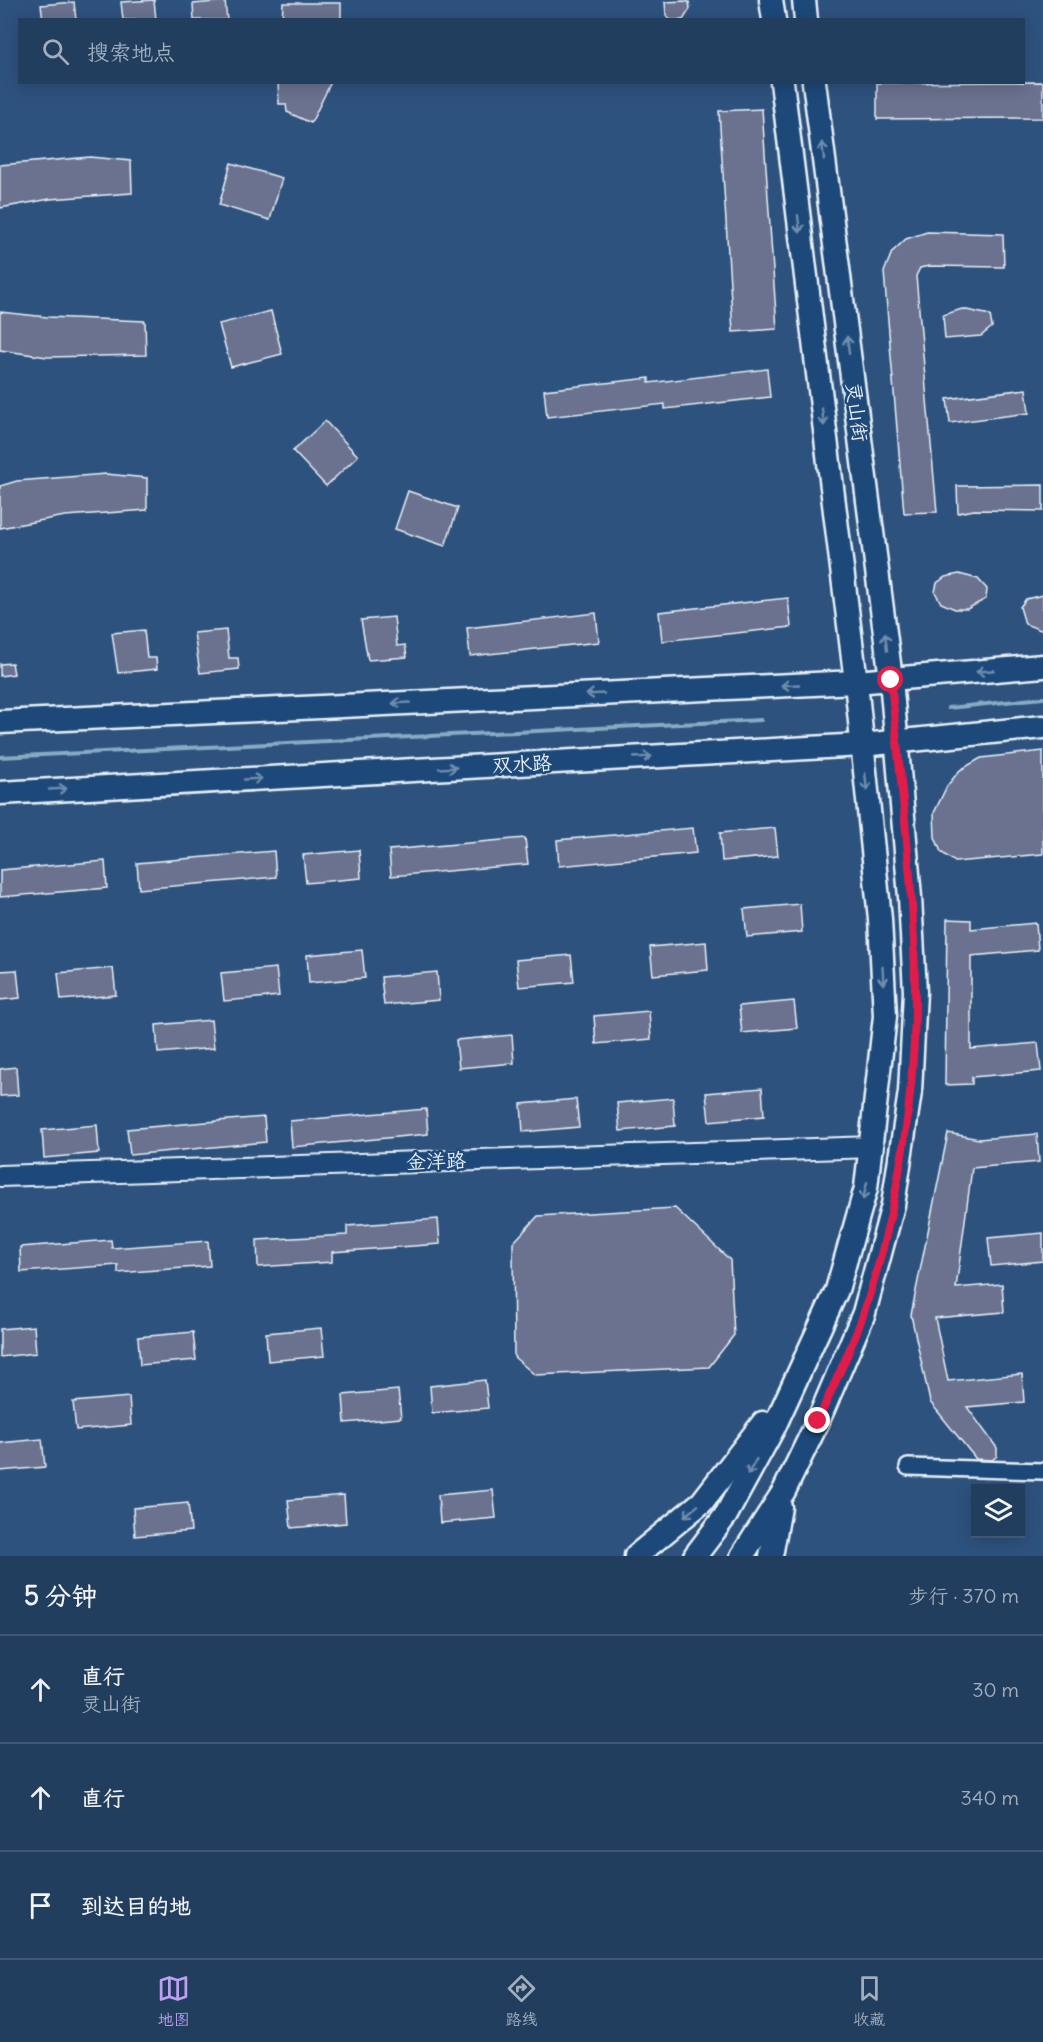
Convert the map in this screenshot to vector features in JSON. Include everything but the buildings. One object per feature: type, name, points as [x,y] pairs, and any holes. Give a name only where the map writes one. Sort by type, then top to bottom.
[{"type":"main road","points":[[771,0],[774,18]]},
{"type":"main road","points":[[804,0],[806,18]]},
{"type":"main road","name":"灵山街","points":[[782,84],[856,682],[880,919],[885,1016],[873,1148],[866,1188],[837,1290],[794,1384]]},
{"type":"main road","name":"灵山街","points":[[784,1491],[818,1421],[864,1313],[893,1206],[910,1092],[915,992],[910,897],[891,680],[814,84]]},
{"type":"main road","points":[[0,722],[856,682],[1043,666]]},
{"type":"main road","name":"双水路","points":[[0,793],[862,745],[1043,727]]},
{"type":"main road","points":[[636,1556],[702,1502],[794,1384]]},
{"type":"main road","points":[[694,1556],[726,1515],[774,1427],[794,1384]]},
{"type":"main road","points":[[742,1556],[784,1491]]},
{"type":"main road","points":[[771,1556],[784,1491]]},
{"type":"street","name":"金洋路","points":[[0,1176],[873,1148]]},
{"type":"street","points":[[908,1467],[1043,1471]]},
{"type":"waterway","points":[[948,708],[1043,698]]},
{"type":"waterway","points":[[0,757],[761,720]]},
{"type":"route","points":[[818,1421],[864,1313],[893,1206],[910,1092],[915,992],[910,897],[891,680]]}]
